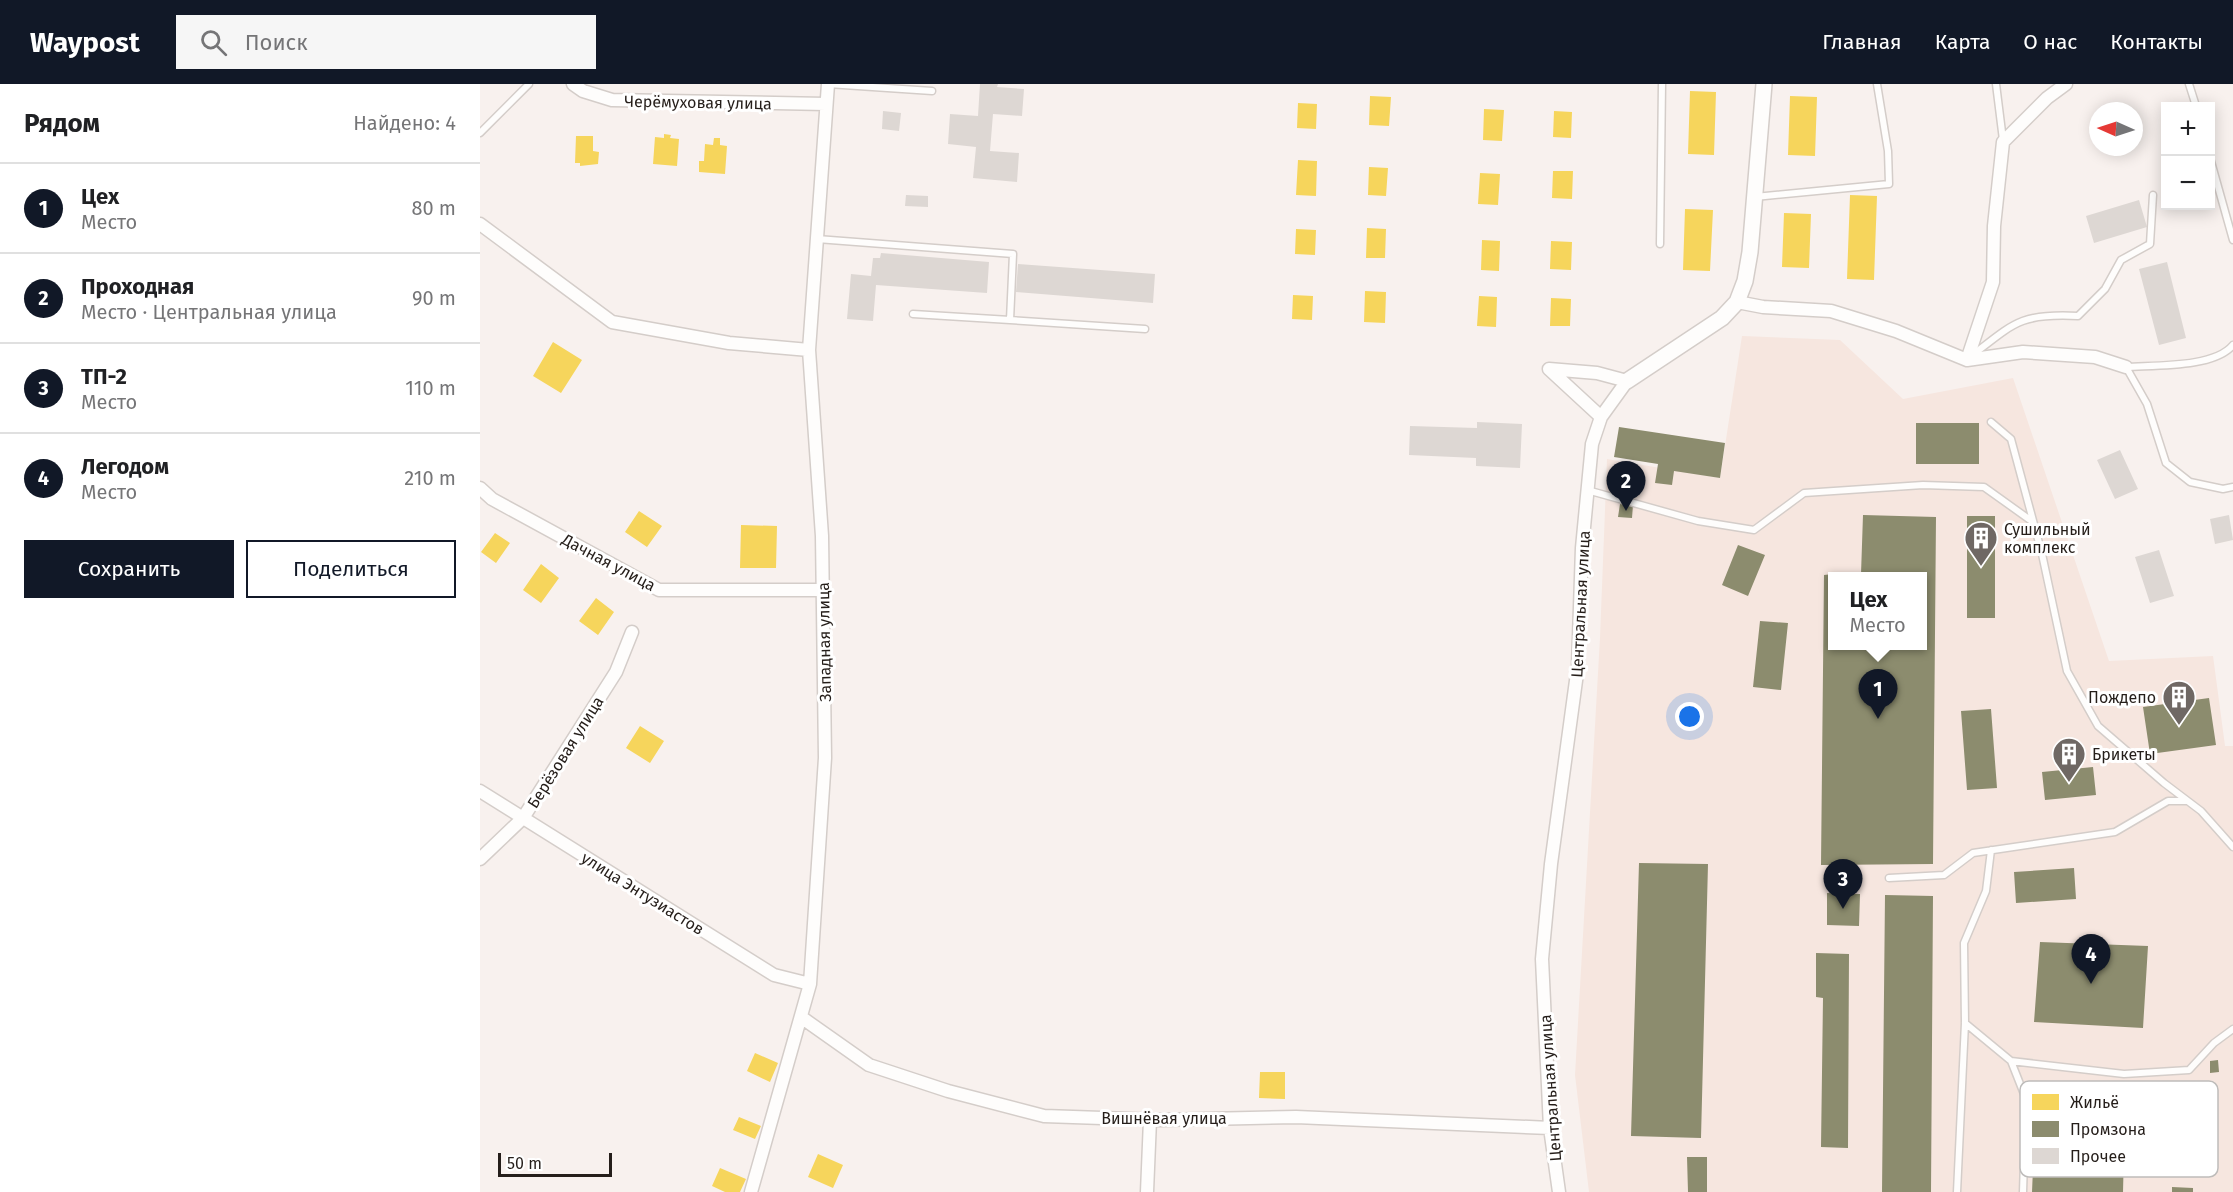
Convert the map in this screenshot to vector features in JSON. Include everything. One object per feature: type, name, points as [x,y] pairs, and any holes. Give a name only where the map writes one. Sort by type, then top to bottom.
[{"type":"street","name":"Черёмуховая улица","points":[[573,84],[584,91],[612,100],[826,104]]},
{"type":"street","name":"Западная улица","points":[[751,1192],[810,984],[825,758],[822,536],[809,350],[828,84]]},
{"type":"street","points":[[1764,84],[1749,262],[1737,302],[1763,308],[1831,311],[1896,331],[1967,360],[2023,352],[2095,357],[2126,367]]},
{"type":"street","points":[[1967,360],[1993,282],[1994,226],[2003,142],[2047,98],[2066,84]]},
{"type":"street","points":[[480,224],[612,322],[729,343],[809,350]]},
{"type":"street","name":"Центральная улица","points":[[1559,1192],[1550,1128],[1542,959],[1551,864],[1578,666],[1586,490],[1592,444],[1601,417],[1627,381],[1722,318],[1737,302]]},
{"type":"street","points":[[1601,417],[1549,369],[1597,373],[1627,381]]},
{"type":"street","name":"Дачная улица","points":[[480,488],[492,499],[659,590],[823,590]]},
{"type":"street","name":"Берёзовая улица","points":[[480,859],[523,818],[616,672],[632,632]]},
{"type":"street","name":"улица Энтузиастов","points":[[480,791],[774,975],[810,984]]},
{"type":"street","name":"Вишнёвая улица","points":[[801,1017],[869,1065],[948,1091],[1044,1116],[1150,1120],[1296,1117],[1550,1128]]},
{"type":"street","points":[[1147,1192],[1150,1120]]},
{"type":"lane","points":[[480,133],[529,84]]},
{"type":"lane","points":[[828,84],[932,91]]},
{"type":"lane","points":[[1660,244],[1662,84]]},
{"type":"lane","points":[[1755,197],[1889,184],[1888,151],[1877,84]]},
{"type":"lane","points":[[1996,84],[2003,142]]},
{"type":"lane","points":[[2189,84],[2195,102]]},
{"type":"lane","points":[[2215,173],[2233,240]]},
{"type":"lane","points":[[1967,360],[2015,322],[2046,314],[2078,316],[2105,289],[2121,260],[2150,244],[2153,195]]},
{"type":"lane","points":[[817,239],[1013,254],[1010,320]]},
{"type":"lane","points":[[913,314],[1146,329]]},
{"type":"lane","points":[[2233,345],[2228,351],[2203,361],[2126,367],[2147,404],[2166,463],[2190,482],[2223,489],[2233,487]]},
{"type":"lane","points":[[1991,422],[2011,439],[2033,522],[2067,671],[2098,726],[2201,811],[2233,847]]},
{"type":"lane","points":[[1586,490],[1698,521],[1754,530],[1804,493],[1923,485],[1984,487],[2033,522]]},
{"type":"lane","points":[[1889,878],[1944,875],[1973,853],[2115,832],[2168,801],[2187,801]]},
{"type":"lane","points":[[1957,1192],[1965,1023],[1964,943],[1986,891],[1991,850]]},
{"type":"lane","points":[[1965,1023],[2011,1061],[2020,1084]]},
{"type":"lane","points":[[2011,1061],[2124,1074],[2188,1070],[2214,1043],[2233,1029]]},
{"type":"lane","points":[[2023,1177],[2023,1192]]},
{"type":"shaded area","points":[[1742,336],[1840,340],[1903,399],[2013,378],[2109,661],[2213,656],[2225,746],[2233,746],[2233,1192],[1589,1192],[1575,1075],[1600,638],[1607,459],[1720,478]]},
{"type":"building: Жильё","points":[[1690,91],[1716,92],[1714,155],[1688,154]]},
{"type":"building: Жильё","points":[[1370,96],[1391,97],[1389,126],[1369,125]]},
{"type":"building: Жильё","points":[[1790,96],[1817,97],[1815,156],[1788,155]]},
{"type":"building: Жильё","points":[[1298,103],[1317,104],[1316,129],[1297,128]]},
{"type":"building: Жильё","points":[[1484,109],[1504,110],[1502,141],[1483,140]]},
{"type":"building: Жильё","points":[[1554,111],[1572,112],[1571,138],[1553,137]]},
{"type":"building: Жильё","points":[[664,134],[671,135],[670,138],[679,139],[677,166],[653,164],[655,137],[664,138]]},
{"type":"building: Жильё","points":[[576,136],[593,136],[593,151],[599,152],[598,164],[580,166],[580,163],[575,163]]},
{"type":"building: Жильё","points":[[714,138],[720,138],[720,145],[727,146],[725,174],[699,172],[699,161],[704,161],[705,144],[713,145]]},
{"type":"building: Жильё","points":[[1298,160],[1317,161],[1316,196],[1296,195]]},
{"type":"building: Жильё","points":[[1369,167],[1388,168],[1386,196],[1368,195]]},
{"type":"building: Жильё","points":[[1553,171],[1573,171],[1572,199],[1552,198]]},
{"type":"building: Жильё","points":[[1480,173],[1500,174],[1498,205],[1478,204]]},
{"type":"building: Жильё","points":[[1850,195],[1877,196],[1874,280],[1847,279]]},
{"type":"building: Жильё","points":[[1685,209],[1713,210],[1710,271],[1683,270]]},
{"type":"building: Жильё","points":[[1784,213],[1811,214],[1809,268],[1782,267]]},
{"type":"building: Жильё","points":[[1367,228],[1386,229],[1385,258],[1366,258]]},
{"type":"building: Жильё","points":[[1296,229],[1316,230],[1315,255],[1295,254]]},
{"type":"building: Жильё","points":[[1482,240],[1500,241],[1499,271],[1481,270]]},
{"type":"building: Жильё","points":[[1551,241],[1572,242],[1571,270],[1550,269]]},
{"type":"building: Жильё","points":[[1365,291],[1386,292],[1385,323],[1364,322]]},
{"type":"building: Жильё","points":[[1293,295],[1313,296],[1312,320],[1292,319]]},
{"type":"building: Жильё","points":[[1479,296],[1497,297],[1496,327],[1477,326]]},
{"type":"building: Жильё","points":[[1551,298],[1571,299],[1570,326],[1550,326]]},
{"type":"building: Жильё","points":[[553,342],[582,360],[561,393],[533,376]]},
{"type":"building: Жильё","points":[[639,511],[662,526],[647,547],[625,532]]},
{"type":"building: Жильё","points":[[741,525],[777,526],[776,568],[740,568]]},
{"type":"building: Жильё","points":[[495,533],[510,543],[496,563],[481,552]]},
{"type":"building: Жильё","points":[[541,564],[559,578],[541,603],[523,590]]},
{"type":"building: Жильё","points":[[596,598],[614,612],[598,635],[579,621]]},
{"type":"building: Жильё","points":[[640,726],[664,741],[650,763],[626,748]]},
{"type":"building: Жильё","points":[[755,1053],[778,1063],[770,1082],[747,1071]]},
{"type":"building: Жильё","points":[[1260,1072],[1285,1072],[1285,1099],[1259,1098]]},
{"type":"building: Жильё","points":[[739,1117],[761,1126],[755,1139],[733,1130]]},
{"type":"building: Жильё","points":[[818,1154],[843,1165],[833,1188],[808,1177]]},
{"type":"building: Жильё","points":[[720,1168],[746,1179],[740,1192],[725,1192],[712,1186]]},
{"type":"building: Промзона","points":[[1916,423],[1979,423],[1979,464],[1916,464]]},
{"type":"building: Промзона","points":[[1619,427],[1725,443],[1720,478],[1674,471],[1672,485],[1655,483],[1658,464],[1614,457]]},
{"type":"building: Промзона","points":[[1620,504],[1633,505],[1632,518],[1618,517]]},
{"type":"building: Промзона","points":[[1863,515],[1936,517],[1933,864],[1821,865],[1824,575],[1828,575],[1828,650],[1927,650],[1927,572],[1861,572]]},
{"type":"building: Промзона","name":"Сушильный комплекс","points":[[1967,516],[1995,516],[1995,618],[1967,618]]},
{"type":"building: Промзона","points":[[1738,545],[1765,555],[1748,596],[1722,585]]},
{"type":"building: Промзона","points":[[1760,621],[1788,623],[1781,690],[1753,687]]},
{"type":"building: Промзона","name":"Пождепо","points":[[2209,698],[2216,745],[2150,754],[2143,707]]},
{"type":"building: Промзона","points":[[1991,709],[1997,788],[1967,790],[1961,711]]},
{"type":"building: Промзона","name":"Брикеты","points":[[2093,767],[2096,795],[2045,800],[2042,772]]},
{"type":"building: Промзона","points":[[1639,863],[1708,864],[1701,1138],[1631,1136]]},
{"type":"building: Промзона","points":[[2074,868],[2076,899],[2016,903],[2014,872]]},
{"type":"building: Промзона","points":[[1827,893],[1860,894],[1859,926],[1827,925]]},
{"type":"building: Промзона","points":[[1885,895],[1933,896],[1931,1192],[1882,1192]]},
{"type":"building: Промзона","points":[[2040,942],[2148,946],[2143,1028],[2034,1022]]},
{"type":"building: Промзона","points":[[1816,953],[1849,954],[1848,1148],[1821,1147],[1823,998],[1816,997]]},
{"type":"building: Промзона","points":[[2218,1060],[2219,1072],[2210,1073],[2210,1061]]},
{"type":"building: Промзона","points":[[1687,1157],[1707,1157],[1707,1192],[1688,1192]]},
{"type":"building: Промзона","points":[[2033,1177],[2123,1177],[2123,1192],[2032,1192]]},
{"type":"building: Промзона","points":[[2172,1187],[2193,1188],[2193,1192],[2172,1192]]},
{"type":"building: Прочее","points":[[980,84],[998,84],[997,87],[1024,89],[1022,116],[993,114],[990,151],[1019,153],[1017,182],[973,178],[976,147],[948,144],[950,114],[978,116]]},
{"type":"building: Прочее","points":[[883,111],[901,113],[899,131],[882,129]]},
{"type":"building: Прочее","points":[[906,195],[928,196],[928,207],[905,206]]},
{"type":"building: Прочее","points":[[2139,200],[2147,227],[2094,243],[2086,216]]},
{"type":"building: Прочее","points":[[881,253],[989,262],[987,293],[876,285],[873,321],[847,319],[851,274],[871,276],[873,258],[880,258]]},
{"type":"building: Прочее","points":[[2167,262],[2186,338],[2159,345],[2139,269]]},
{"type":"building: Прочее","points":[[1018,264],[1155,274],[1153,303],[1016,292]]},
{"type":"building: Прочее","points":[[1477,422],[1522,424],[1520,468],[1476,466],[1476,458],[1409,455],[1410,426],[1477,428]]},
{"type":"building: Прочее","points":[[2120,450],[2138,489],[2115,499],[2097,460]]},
{"type":"building: Прочее","points":[[2229,515],[2233,540],[2215,544],[2210,519]]},
{"type":"building: Прочее","points":[[2159,550],[2174,596],[2150,603],[2135,557]]},
{"type":"place","name":"Проходная","points":[[1626,511]]},
{"type":"place","name":"Сушильный комплекс","points":[[1981,567]]},
{"type":"place","name":"Цех","points":[[1878,719]]},
{"type":"place","name":"Пождепо","points":[[2179,726]]},
{"type":"place","name":"Брикеты","points":[[2069,783]]},
{"type":"place","name":"ТП-2","points":[[1843,909]]},
{"type":"place","name":"Легодом","points":[[2091,984]]}]
